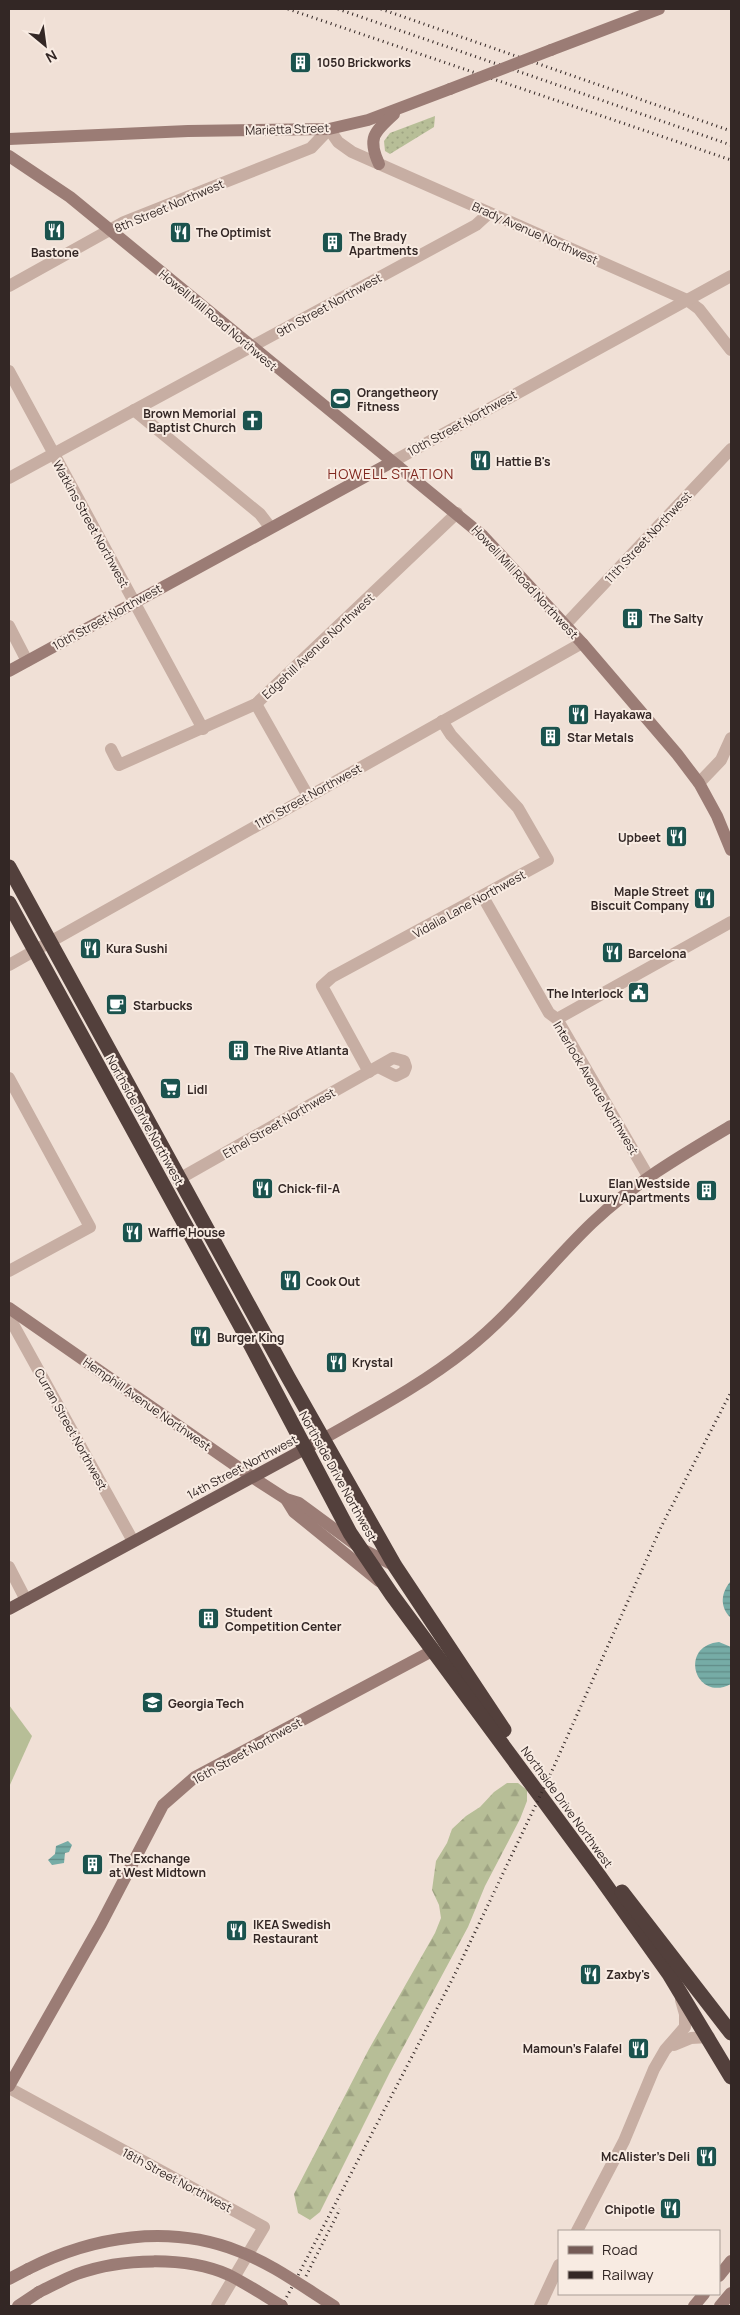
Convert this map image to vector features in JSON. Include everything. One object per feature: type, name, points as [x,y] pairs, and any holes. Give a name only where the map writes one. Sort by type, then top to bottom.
[{"type":"highway","name":"Northside Drive Northwest","points":[[9,867],[322,1439],[395,1566],[495,1717],[625,1896],[731,2033]]},
{"type":"highway","name":"Northside Drive Northwest","points":[[9,903],[246,1336],[304,1449],[360,1548],[432,1651],[600,1877],[709,2037],[731,2077]]},
{"type":"highway","points":[[115,1096],[135,1117],[162,1167],[179,1179]]},
{"type":"main road","name":"14th Street Northwest","points":[[9,1609],[322,1439]]},
{"type":"street","name":"Marietta Street","points":[[9,139],[188,131],[328,129],[368,120],[398,110],[659,9]]},
{"type":"street","points":[[379,164],[372,143],[373,134],[398,110]]},
{"type":"street","name":"Brady Avenue Northwest","points":[[328,129],[338,142],[352,152],[488,214],[687,300],[699,310],[731,350]]},
{"type":"street","name":"8th Street Northwest","points":[[9,286],[124,222],[311,148],[328,129]]},
{"type":"street","name":"Howell Mill Road Northwest","points":[[9,156],[70,197],[251,347],[457,513],[506,559],[535,590],[548,608],[582,642],[649,720],[699,783],[717,816],[731,850]]},
{"type":"street","name":"9th Street Northwest","points":[[9,478],[476,225],[488,214]]},
{"type":"street","name":"10th Street Northwest","points":[[9,670],[731,276]]},
{"type":"street","name":"Watkins Street Northwest","points":[[9,372],[203,729]]},
{"type":"street","points":[[134,410],[260,514],[270,528]]},
{"type":"street","name":"11th Street Northwest","points":[[566,624],[731,449]]},
{"type":"street","name":"Edgehill Avenue Northwest","points":[[111,749],[119,765],[256,704],[457,513]]},
{"type":"street","points":[[9,626],[27,660]]},
{"type":"street","name":"11th Street Northwest","points":[[9,965],[582,642]]},
{"type":"street","points":[[256,704],[308,796]]},
{"type":"street","name":"Vidalia Lane Northwest","points":[[373,1069],[322,986],[332,977],[483,897],[548,860],[518,808],[451,735],[442,721]]},
{"type":"street","points":[[699,783],[721,760],[731,738]]},
{"type":"street","name":"Interlock Avenue Northwest","points":[[483,897],[549,1013],[557,1019],[648,1176]]},
{"type":"street","points":[[557,1019],[731,922]]},
{"type":"street","name":"Ethel Street Northwest","points":[[179,1179],[373,1069]]},
{"type":"street","points":[[9,1078],[90,1227],[9,1271]]},
{"type":"street","name":"14th Street Northwest","points":[[322,1439],[413,1389],[467,1350],[512,1309],[591,1224],[648,1176],[731,1126]]},
{"type":"street","name":"Hemphill Avenue Northwest","points":[[9,1308],[252,1477],[286,1499],[298,1503],[360,1548],[395,1566]]},
{"type":"street","name":"Curran Street Northwest","points":[[9,1317],[134,1541]]},
{"type":"street","name":"Hemphill Avenue Northwest","points":[[286,1499],[294,1512],[387,1588]]},
{"type":"street","points":[[9,1568],[26,1600]]},
{"type":"street","name":"16th Street Northwest","points":[[9,2087],[101,1924],[163,1805],[196,1776],[432,1651]]},
{"type":"street","points":[[578,2230],[624,2140],[654,2069],[666,2050],[685,2027],[685,2014],[678,1990]]},
{"type":"street","points":[[666,2050],[691,2038],[709,2037]]},
{"type":"street","name":"18th Street Northwest","points":[[9,2087],[264,2227],[217,2306]]},
{"type":"street","points":[[9,2279],[70,2251],[108,2240],[149,2236],[174,2236],[218,2244],[240,2251],[275,2268],[334,2306]]},
{"type":"street","points":[[720,2275],[731,2261]]},
{"type":"street","points":[[18,2306],[39,2292],[77,2274],[102,2267],[158,2262],[193,2264],[210,2268],[229,2276],[282,2306]]},
{"type":"street","points":[[540,2306],[558,2267]]},
{"type":"street","points":[[720,2306],[731,2293]]},
{"type":"street","points":[[694,2306],[703,2295]]},
{"type":"green space","points":[[435,116],[434,127],[390,154],[385,151],[384,141],[390,133]]},
{"type":"green space","points":[[9,1705],[32,1736],[9,1787]]},
{"type":"green space","points":[[507,1783],[518,1783],[527,1790],[527,1801],[520,1819],[485,1886],[468,1927],[390,2072],[320,2212],[310,2220],[298,2213],[294,2194],[369,2049],[435,1933],[441,1918],[439,1905],[432,1890],[436,1861],[447,1843],[452,1829]]},
{"type":"water","points":[[731,1581],[731,1618],[723,1604],[723,1595]]},
{"type":"water","points":[[719,1642],[731,1647],[731,1684],[718,1688],[708,1686],[701,1680],[696,1672],[695,1662],[699,1653],[706,1646]]},
{"type":"water","points":[[68,1841],[72,1845],[69,1852],[65,1853],[64,1863],[52,1865],[48,1860],[55,1854],[56,1846]]},
{"type":"railway","points":[[288,9],[731,160]]},
{"type":"railway","points":[[338,9],[731,145]]},
{"type":"railway","points":[[381,9],[731,131]]},
{"type":"railway","points":[[282,2306],[454,1976],[551,1773],[662,1525],[731,1392]]},
{"type":"railway","points":[[306,2276],[340,2209]]},
{"type":"place","name":"1050 Brickworks","points":[[301,62]]},
{"type":"place","name":"Bastone","points":[[55,231]]},
{"type":"place","name":"The Optimist","points":[[180,232]]},
{"type":"place","name":"The Brady Apartments","points":[[333,243]]},
{"type":"place","name":"Orangetheory Fitness","points":[[341,399]]},
{"type":"place","name":"Brown Memorial Baptist Church","points":[[252,420]]},
{"type":"place","name":"Hattie B's","points":[[480,461]]},
{"type":"place","name":"The Salty","points":[[633,618]]},
{"type":"place","name":"Hayakawa","points":[[578,714]]},
{"type":"place","name":"Star Metals","points":[[551,737]]},
{"type":"place","name":"Upbeet","points":[[677,837]]},
{"type":"place","name":"Maple Street Biscuit Company","points":[[705,898]]},
{"type":"place","name":"Kura Sushi","points":[[90,948]]},
{"type":"place","name":"Barcelona","points":[[612,953]]},
{"type":"place","name":"The Interlock","points":[[639,993]]},
{"type":"place","name":"Starbucks","points":[[117,1005]]},
{"type":"place","name":"The Rive Atlanta","points":[[238,1050]]},
{"type":"place","name":"Lidl","points":[[171,1089]]},
{"type":"place","name":"Chick-fil-A","points":[[262,1188]]},
{"type":"place","name":"Elan Westside Luxury Apartments","points":[[706,1190]]},
{"type":"place","name":"Waffle House","points":[[132,1232]]},
{"type":"place","name":"Cook Out","points":[[290,1281]]},
{"type":"place","name":"Burger King","points":[[201,1337]]},
{"type":"place","name":"Krystal","points":[[336,1362]]},
{"type":"place","name":"Student Competition Center","points":[[209,1619]]},
{"type":"place","name":"Georgia Tech","points":[[152,1703]]},
{"type":"place","name":"The Exchange at West Midtown","points":[[93,1865]]},
{"type":"place","name":"IKEA Swedish Restaurant","points":[[237,1931]]},
{"type":"place","name":"Zaxby's","points":[[590,1974]]},
{"type":"place","name":"Mamoun's Falafel","points":[[638,2048]]},
{"type":"place","name":"McAlister's Deli","points":[[706,2156]]},
{"type":"place","name":"Chipotle","points":[[671,2209]]},
{"type":"district","name":"HOWELL STATION","points":[[391,473]]}]
